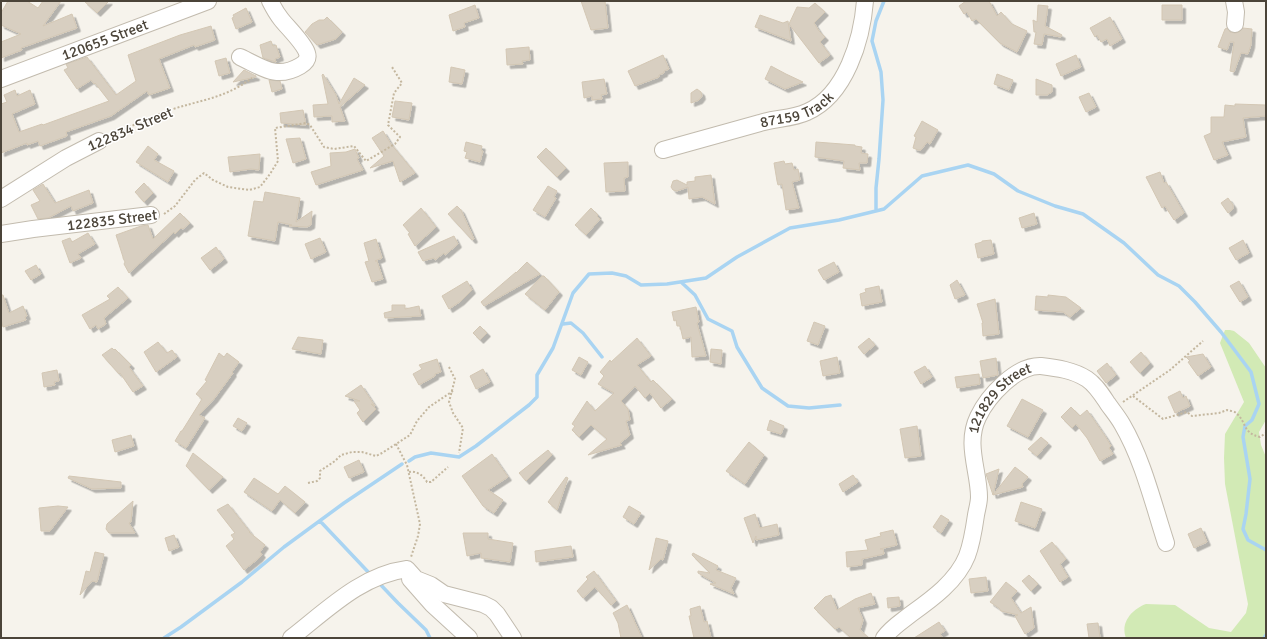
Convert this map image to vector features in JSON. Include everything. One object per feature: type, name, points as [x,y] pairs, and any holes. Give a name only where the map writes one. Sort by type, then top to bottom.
[{"type":"street","name":"120655 Street","points":[[1,79],[208,1]]},
{"type":"street","points":[[240,57],[264,70],[272,72],[291,70],[302,65],[308,57],[305,48],[279,17],[270,1]]},
{"type":"street","name":"87159 Track","points":[[663,150],[769,120],[797,116],[817,106],[838,84],[851,61],[861,31],[865,1]]},
{"type":"street","points":[[1234,1],[1236,12],[1235,24]]},
{"type":"street","name":"122834 Street","points":[[1,199],[66,158],[99,141]]},
{"type":"street","name":"122835 Street","points":[[1,234],[151,216]]},
{"type":"street","name":"121829 Street","points":[[884,638],[892,629],[923,606],[950,582],[959,571],[966,557],[972,539],[979,498],[973,458],[973,437],[977,418],[985,405],[1008,379],[1022,370],[1036,366],[1058,368],[1075,373],[1087,379],[1095,386],[1122,424],[1137,456],[1166,543]]},
{"type":"street","points":[[291,638],[358,586],[387,573],[405,570],[416,579],[431,585],[444,594],[483,604],[491,608],[497,614],[513,638]]},
{"type":"street","points":[[405,570],[432,604],[469,638]]},
{"type":"path","name":"122835 Street","points":[[151,216],[164,214],[175,206],[195,180],[204,173],[213,180],[228,187],[249,190],[260,187],[278,161],[275,128],[306,123],[310,125],[324,147],[334,149],[354,146],[366,160],[395,144],[400,137],[388,125],[394,93],[402,83],[392,67]]},
{"type":"path","name":"122834 Street","points":[[99,141],[132,125],[168,111],[212,99],[231,92],[264,70]]},
{"type":"path","points":[[1112,409],[1170,370],[1203,341]]},
{"type":"path","points":[[449,367],[455,379],[450,402],[453,413],[463,428],[459,453]]},
{"type":"path","points":[[308,483],[317,481],[320,478],[320,471],[341,455],[357,452],[376,456],[396,444],[410,435],[417,422],[429,407],[453,392]]},
{"type":"path","points":[[1133,396],[1163,420],[1187,412],[1192,416],[1219,413],[1227,410],[1236,413],[1248,431],[1253,435],[1260,437],[1266,433]]},
{"type":"path","points":[[396,444],[407,465],[420,524],[414,549],[405,570]]},
{"type":"path","points":[[408,472],[412,471],[419,474],[424,477],[427,482],[431,482],[448,467]]},
{"type":"green space","points":[[1225,330],[1234,331],[1249,343],[1266,368],[1266,420],[1259,432],[1261,445],[1266,457],[1266,638],[1126,638],[1125,627],[1128,617],[1136,609],[1146,604],[1175,605],[1209,628],[1231,632],[1246,613],[1248,604],[1225,484],[1224,458],[1225,434],[1244,402],[1220,343]]},
{"type":"building","points":[[8,1],[27,1],[38,8],[43,1],[61,1],[43,26],[72,14],[77,28],[21,48],[22,50],[1,58],[1,42],[21,34],[1,25],[1,13]]},
{"type":"building","points":[[84,1],[109,1],[97,13]]},
{"type":"building","points":[[581,1],[605,1],[608,28],[591,30]]},
{"type":"building","points":[[966,1],[989,1],[997,16],[1001,12],[1012,24],[1027,31],[1017,52],[1000,43],[976,19],[972,21],[967,12],[964,14],[959,6]]},
{"type":"building","points":[[815,3],[825,12],[814,23],[825,37],[820,42],[830,55],[819,63],[789,24],[797,7],[809,8]]},
{"type":"building","points":[[475,5],[479,18],[464,23],[465,27],[453,31],[449,15]]},
{"type":"building","points":[[1038,5],[1048,6],[1045,26],[1062,35],[1061,37],[1044,34],[1042,45],[1034,44],[1036,32],[1034,32],[1033,20],[1037,22]]},
{"type":"building","points":[[1162,5],[1182,5],[1182,20],[1162,20]]},
{"type":"building","points":[[246,8],[252,22],[236,29],[232,18],[234,17],[233,15]]},
{"type":"building","points":[[760,15],[783,23],[788,21],[791,41],[755,27]]},
{"type":"building","points":[[327,17],[342,32],[336,39],[317,45],[305,32],[312,24],[319,20],[324,20]]},
{"type":"building","points":[[1110,17],[1122,39],[1110,46],[1107,39],[1101,42],[1097,35],[1095,37],[1090,28]]},
{"type":"building","points":[[211,26],[215,40],[195,47],[194,45],[159,59],[170,88],[149,95],[147,91],[111,116],[66,132],[67,136],[40,146],[38,141],[27,145],[27,143],[1,153],[1,104],[7,102],[4,95],[15,90],[17,96],[30,90],[35,104],[12,114],[19,132],[42,124],[43,125],[109,101],[91,80],[77,89],[64,70],[68,68],[66,64],[87,57],[116,95],[136,81],[128,55],[180,35]]},
{"type":"building","points":[[1227,28],[1230,32],[1235,33],[1239,32],[1243,28],[1252,29],[1251,45],[1248,54],[1241,53],[1234,72],[1230,71],[1234,42],[1230,42],[1227,50],[1218,47],[1225,29]]},
{"type":"building","points":[[271,41],[273,46],[276,45],[280,57],[275,59],[276,62],[263,58],[260,45]]},
{"type":"building","points":[[529,47],[530,60],[522,61],[523,64],[507,65],[506,49]]},
{"type":"building","points":[[663,55],[669,69],[659,75],[659,77],[635,86],[628,71]]},
{"type":"building","points":[[1076,55],[1081,67],[1061,76],[1056,64]]},
{"type":"building","points":[[226,58],[230,73],[219,76],[215,61]]},
{"type":"building","points":[[771,66],[803,82],[785,89],[765,79]]},
{"type":"building","points":[[451,67],[465,70],[462,84],[449,82]]},
{"type":"building","points":[[244,70],[256,77],[233,82]]},
{"type":"building","points":[[323,74],[336,95],[339,104],[354,78],[365,85],[340,107],[345,121],[332,122],[332,116],[314,117],[313,105],[328,104]]},
{"type":"building","points":[[997,74],[1013,80],[1009,90],[994,84]]},
{"type":"building","points":[[604,79],[607,94],[601,95],[602,99],[592,100],[592,96],[584,98],[582,82]]},
{"type":"building","points":[[1036,79],[1052,85],[1052,92],[1047,95],[1036,95]]},
{"type":"building","points":[[269,80],[280,81],[282,89],[272,92]]},
{"type":"building","points":[[697,89],[701,92],[702,96],[699,100],[691,103],[691,93]]},
{"type":"building","points":[[1089,93],[1096,107],[1086,112],[1079,97]]},
{"type":"building","points":[[395,101],[412,103],[409,120],[392,117]]},
{"type":"building","points":[[1235,104],[1266,105],[1266,116],[1243,118],[1246,137],[1222,142],[1228,155],[1214,160],[1204,136],[1211,133],[1211,117],[1224,117],[1225,105],[1235,106]]},
{"type":"building","points":[[303,110],[306,125],[281,123],[280,113]]},
{"type":"building","points":[[922,121],[938,130],[930,144],[927,142],[921,150],[918,150],[913,148],[916,137],[914,136]]},
{"type":"building","points":[[383,131],[391,144],[415,173],[400,182],[393,161],[370,168],[384,156],[372,138]]},
{"type":"building","points":[[300,138],[306,159],[293,163],[286,139]]},
{"type":"building","points":[[466,142],[482,146],[481,150],[483,151],[480,162],[465,158],[467,152],[464,151]]},
{"type":"building","points":[[816,142],[855,145],[862,147],[861,153],[868,154],[867,163],[859,163],[860,170],[843,168],[844,161],[815,157]]},
{"type":"building","points":[[148,146],[158,154],[154,160],[174,171],[168,182],[136,162]]},
{"type":"building","points":[[546,148],[566,168],[557,177],[537,157]]},
{"type":"building","points":[[355,149],[359,158],[357,159],[363,170],[316,185],[311,172],[331,166],[330,153],[346,152]]},
{"type":"building","points":[[260,154],[259,170],[251,169],[230,172],[228,157]]},
{"type":"building","points":[[784,161],[785,164],[792,163],[794,170],[798,169],[800,180],[792,182],[799,208],[786,210],[782,184],[778,185],[774,163]]},
{"type":"building","points":[[628,162],[628,177],[624,178],[625,191],[606,192],[604,163]]},
{"type":"building","points":[[1160,172],[1164,183],[1166,182],[1184,213],[1174,220],[1165,206],[1162,208],[1146,177]]},
{"type":"building","points":[[711,175],[715,204],[702,197],[689,199],[688,187],[677,191],[673,190],[671,187],[673,181],[677,180],[687,185],[687,182],[695,181],[695,177]]},
{"type":"building","points":[[144,183],[153,193],[144,202],[135,192]]},
{"type":"building","points":[[43,184],[55,203],[89,190],[93,203],[73,211],[71,206],[48,218],[38,219],[31,205],[40,201],[33,190]]},
{"type":"building","points":[[548,186],[557,191],[554,197],[556,198],[545,217],[533,210]]},
{"type":"building","points":[[265,192],[300,198],[296,222],[312,211],[311,225],[307,227],[289,226],[292,225],[278,222],[275,241],[248,236],[254,201],[263,202]]},
{"type":"building","points":[[1228,198],[1233,205],[1233,209],[1228,213],[1221,203]]},
{"type":"building","points":[[457,206],[461,210],[474,239],[472,240],[448,214]]},
{"type":"building","points":[[421,208],[436,227],[415,246],[408,234],[410,233],[403,225]]},
{"type":"building","points":[[591,208],[600,219],[586,235],[575,225]]},
{"type":"building","points":[[180,213],[190,223],[183,229],[181,228],[175,234],[174,232],[129,273],[124,264],[125,262],[116,235],[148,225],[153,239]]},
{"type":"building","points":[[1034,213],[1037,224],[1022,228],[1019,218]]},
{"type":"building","points":[[88,233],[95,244],[78,254],[81,258],[70,263],[62,241],[70,238],[72,242]]},
{"type":"building","points":[[454,236],[458,244],[445,255],[444,253],[435,260],[434,258],[423,261],[418,252]]},
{"type":"building","points":[[320,238],[326,252],[311,259],[305,244]]},
{"type":"building","points":[[376,239],[382,258],[375,261],[377,261],[383,279],[372,282],[365,262],[369,261],[364,243]]},
{"type":"building","points":[[991,240],[994,254],[978,258],[975,244],[982,241]]},
{"type":"building","points":[[1243,240],[1249,253],[1236,260],[1229,248]]},
{"type":"building","points":[[216,247],[224,259],[210,270],[201,258]]},
{"type":"building","points":[[527,262],[540,274],[484,306],[481,302]]},
{"type":"building","points":[[834,262],[839,272],[824,280],[818,270]]},
{"type":"building","points":[[36,265],[41,274],[31,280],[25,271]]},
{"type":"building","points":[[542,276],[544,276],[559,292],[545,310],[525,294]]},
{"type":"building","points":[[957,280],[965,295],[955,299],[950,285]]},
{"type":"building","points":[[467,281],[472,290],[461,301],[449,309],[442,296]]},
{"type":"building","points":[[1239,281],[1248,297],[1240,302],[1230,286]]},
{"type":"building","points":[[879,286],[882,302],[862,306],[860,294],[866,292],[865,289]]},
{"type":"building","points":[[118,287],[128,298],[104,318],[106,324],[98,329],[96,325],[90,329],[82,315],[110,299],[107,296]]},
{"type":"building","points":[[1,295],[3,295],[9,313],[23,306],[27,316],[25,317],[26,320],[3,327],[1,319]]},
{"type":"building","points":[[1048,295],[1066,297],[1081,308],[1070,317],[1063,312],[1035,310],[1036,296],[1048,297]]},
{"type":"building","points":[[995,299],[999,334],[983,336],[983,323],[977,304]]},
{"type":"building","points":[[392,305],[405,305],[405,309],[419,306],[421,316],[385,318],[384,313],[392,311]]},
{"type":"building","points":[[696,307],[699,322],[697,323],[706,356],[692,357],[691,337],[683,339],[680,326],[677,326],[676,320],[674,321],[672,312]]},
{"type":"building","points":[[814,322],[825,326],[818,345],[807,341]]},
{"type":"building","points":[[480,326],[487,333],[480,340],[473,333]]},
{"type":"building","points":[[298,337],[323,340],[321,354],[292,349]]},
{"type":"building","points":[[637,338],[651,356],[637,365],[651,382],[653,380],[672,399],[661,408],[650,393],[645,398],[635,386],[621,401],[628,409],[630,420],[626,421],[630,435],[620,443],[622,445],[588,455],[607,439],[591,425],[579,437],[572,430],[575,426],[572,424],[587,401],[595,411],[614,393],[598,384],[604,376],[600,372],[610,360],[611,362]]},
{"type":"building","points":[[869,338],[875,345],[864,354],[858,347]]},
{"type":"building","points":[[158,342],[167,353],[172,350],[177,357],[156,372],[144,352]]},
{"type":"building","points":[[112,348],[114,350],[115,349],[131,365],[129,367],[143,386],[133,392],[120,373],[119,374],[102,355]]},
{"type":"building","points":[[711,349],[722,350],[721,364],[710,362]]},
{"type":"building","points":[[1141,352],[1150,363],[1140,373],[1130,362]]},
{"type":"building","points":[[219,353],[224,357],[227,353],[239,362],[214,399],[199,415],[205,418],[186,448],[175,441],[202,399],[196,394],[207,381],[205,380]]},
{"type":"building","points":[[1203,354],[1211,367],[1198,376],[1188,362],[1190,361],[1186,357]]},
{"type":"building","points":[[579,357],[588,362],[581,375],[572,370]]},
{"type":"building","points":[[837,357],[840,373],[823,376],[820,361]]},
{"type":"building","points":[[996,358],[998,375],[983,378],[980,361]]},
{"type":"building","points":[[437,359],[441,372],[435,374],[435,376],[419,385],[413,374],[422,369],[419,365]]},
{"type":"building","points":[[1107,363],[1116,375],[1106,383],[1097,371]]},
{"type":"building","points":[[925,366],[932,377],[921,384],[914,372]]},
{"type":"building","points":[[483,369],[490,382],[476,389],[470,376]]},
{"type":"building","points":[[57,370],[59,381],[54,382],[55,385],[44,387],[42,373]]},
{"type":"building","points":[[979,374],[980,384],[957,388],[955,377]]},
{"type":"building","points":[[361,385],[375,406],[371,404],[376,409],[363,422],[357,413],[360,410],[354,401],[360,401],[345,396]]},
{"type":"building","points":[[1180,391],[1183,398],[1186,396],[1190,406],[1175,413],[1168,397]]},
{"type":"building","points":[[1022,399],[1043,410],[1028,437],[1007,426]]},
{"type":"building","points":[[1071,407],[1080,416],[1087,410],[1111,446],[1109,448],[1113,454],[1100,461],[1087,438],[1076,424],[1072,428],[1061,417]]},
{"type":"building","points":[[238,418],[247,423],[242,431],[233,426]]},
{"type":"building","points":[[770,420],[784,426],[781,434],[767,430]]},
{"type":"building","points":[[917,426],[921,456],[905,458],[900,429]]},
{"type":"building","points":[[131,435],[134,446],[115,452],[112,440]]},
{"type":"building","points":[[1041,437],[1048,443],[1037,456],[1028,449]]},
{"type":"building","points":[[749,442],[764,455],[745,484],[726,471]]},
{"type":"building","points":[[548,450],[552,455],[526,481],[519,473]]},
{"type":"building","points":[[193,453],[223,477],[209,490],[186,466]]},
{"type":"building","points":[[492,454],[508,477],[488,490],[503,500],[494,513],[483,506],[462,476]]},
{"type":"building","points":[[359,460],[364,472],[349,478],[344,467]]},
{"type":"building","points":[[1015,467],[1028,477],[1022,484],[1023,487],[993,495]]},
{"type":"building","points":[[999,469],[993,495],[986,474]]},
{"type":"building","points":[[853,475],[858,482],[843,492],[839,484]]},
{"type":"building","points":[[69,476],[121,482],[121,488],[92,489],[68,478]]},
{"type":"building","points":[[566,477],[568,478],[557,510],[548,502]]},
{"type":"building","points":[[254,478],[278,494],[285,486],[305,502],[295,513],[280,500],[272,511],[244,492]]},
{"type":"building","points":[[133,501],[131,522],[129,523],[135,533],[109,533],[106,529],[107,524]]},
{"type":"building","points":[[1021,502],[1042,509],[1035,528],[1015,521]]},
{"type":"building","points":[[228,504],[249,532],[265,545],[260,552],[262,554],[259,558],[244,570],[226,546],[234,539],[231,535],[235,533],[217,510]]},
{"type":"building","points":[[58,506],[68,507],[50,531],[41,531],[39,508]]},
{"type":"building","points":[[629,506],[641,513],[634,524],[623,517]]},
{"type":"building","points":[[755,514],[760,528],[777,524],[779,535],[756,540],[756,536],[753,543],[744,518]]},
{"type":"building","points":[[941,515],[949,520],[941,533],[933,527]]},
{"type":"building","points":[[1201,528],[1207,542],[1194,548],[1188,534]]},
{"type":"building","points":[[893,530],[897,545],[880,549],[883,549],[884,554],[862,559],[862,565],[847,567],[846,552],[868,550],[865,540],[881,536],[880,533]]},
{"type":"building","points":[[463,533],[488,533],[488,539],[513,543],[510,562],[481,558],[481,553],[467,556]]},
{"type":"building","points":[[174,535],[179,547],[169,551],[165,538]]},
{"type":"building","points":[[656,538],[668,541],[663,560],[661,559],[649,570]]},
{"type":"building","points":[[1052,542],[1066,559],[1060,564],[1068,577],[1060,582],[1040,551]]},
{"type":"building","points":[[571,546],[573,557],[536,562],[535,551]]},
{"type":"building","points":[[95,552],[104,554],[97,582],[92,581],[80,595],[86,571],[90,572]]},
{"type":"building","points":[[693,553],[718,566],[716,570],[736,578],[731,588],[734,594],[710,584],[716,583],[698,573],[698,571],[710,573],[692,555]]},
{"type":"building","points":[[594,571],[616,601],[611,605],[595,587],[583,598],[577,591],[588,579],[586,577]]},
{"type":"building","points":[[1029,575],[1038,584],[1031,591],[1022,581]]},
{"type":"building","points":[[986,577],[988,591],[971,593],[969,579]]},
{"type":"building","points":[[1006,582],[1017,591],[1011,598],[1021,613],[1031,607],[1034,628],[1025,634],[1015,616],[1018,615],[1001,611],[990,602]]},
{"type":"building","points":[[871,593],[875,604],[858,608],[863,620],[860,630],[869,638],[851,638],[839,627],[835,629],[814,608],[825,597],[831,595],[837,610],[855,599]]},
{"type":"building","points":[[899,597],[900,606],[888,608],[887,598]]},
{"type":"building","points":[[627,605],[642,638],[621,638],[618,623],[613,613]]},
{"type":"building","points":[[700,606],[704,622],[707,621],[711,638],[694,638],[689,616],[691,616],[690,609]]},
{"type":"building","points":[[939,622],[945,631],[940,634],[943,638],[914,638]]},
{"type":"building","points":[[1098,623],[1100,638],[1089,638],[1087,624]]},
{"type":"waterway","points":[[876,210],[876,188],[883,100],[881,72],[872,41],[876,21],[884,1]]},
{"type":"waterway","points":[[409,461],[415,457],[431,453],[459,457],[476,446],[529,405],[537,397],[537,375],[553,348],[573,293],[589,274],[612,273],[626,276],[641,285],[667,284],[706,278],[737,257],[790,228],[839,220],[884,209],[922,176],[968,165],[994,174],[1018,191],[1055,206],[1083,214],[1124,243],[1158,275],[1179,286],[1221,332],[1251,372],[1259,404],[1252,420],[1245,426],[1243,437],[1250,479],[1243,529],[1248,540],[1266,550]]},
{"type":"waterway","points":[[681,282],[695,295],[708,319],[732,331],[737,347],[762,388],[788,406],[809,408],[840,405]]},
{"type":"waterway","points":[[563,324],[571,323],[583,333],[602,357]]},
{"type":"waterway","points":[[164,638],[242,582],[284,547],[344,503],[402,464]]},
{"type":"waterway","points":[[320,521],[371,575]]},
{"type":"waterway","points":[[378,582],[426,630],[430,638]]}]
